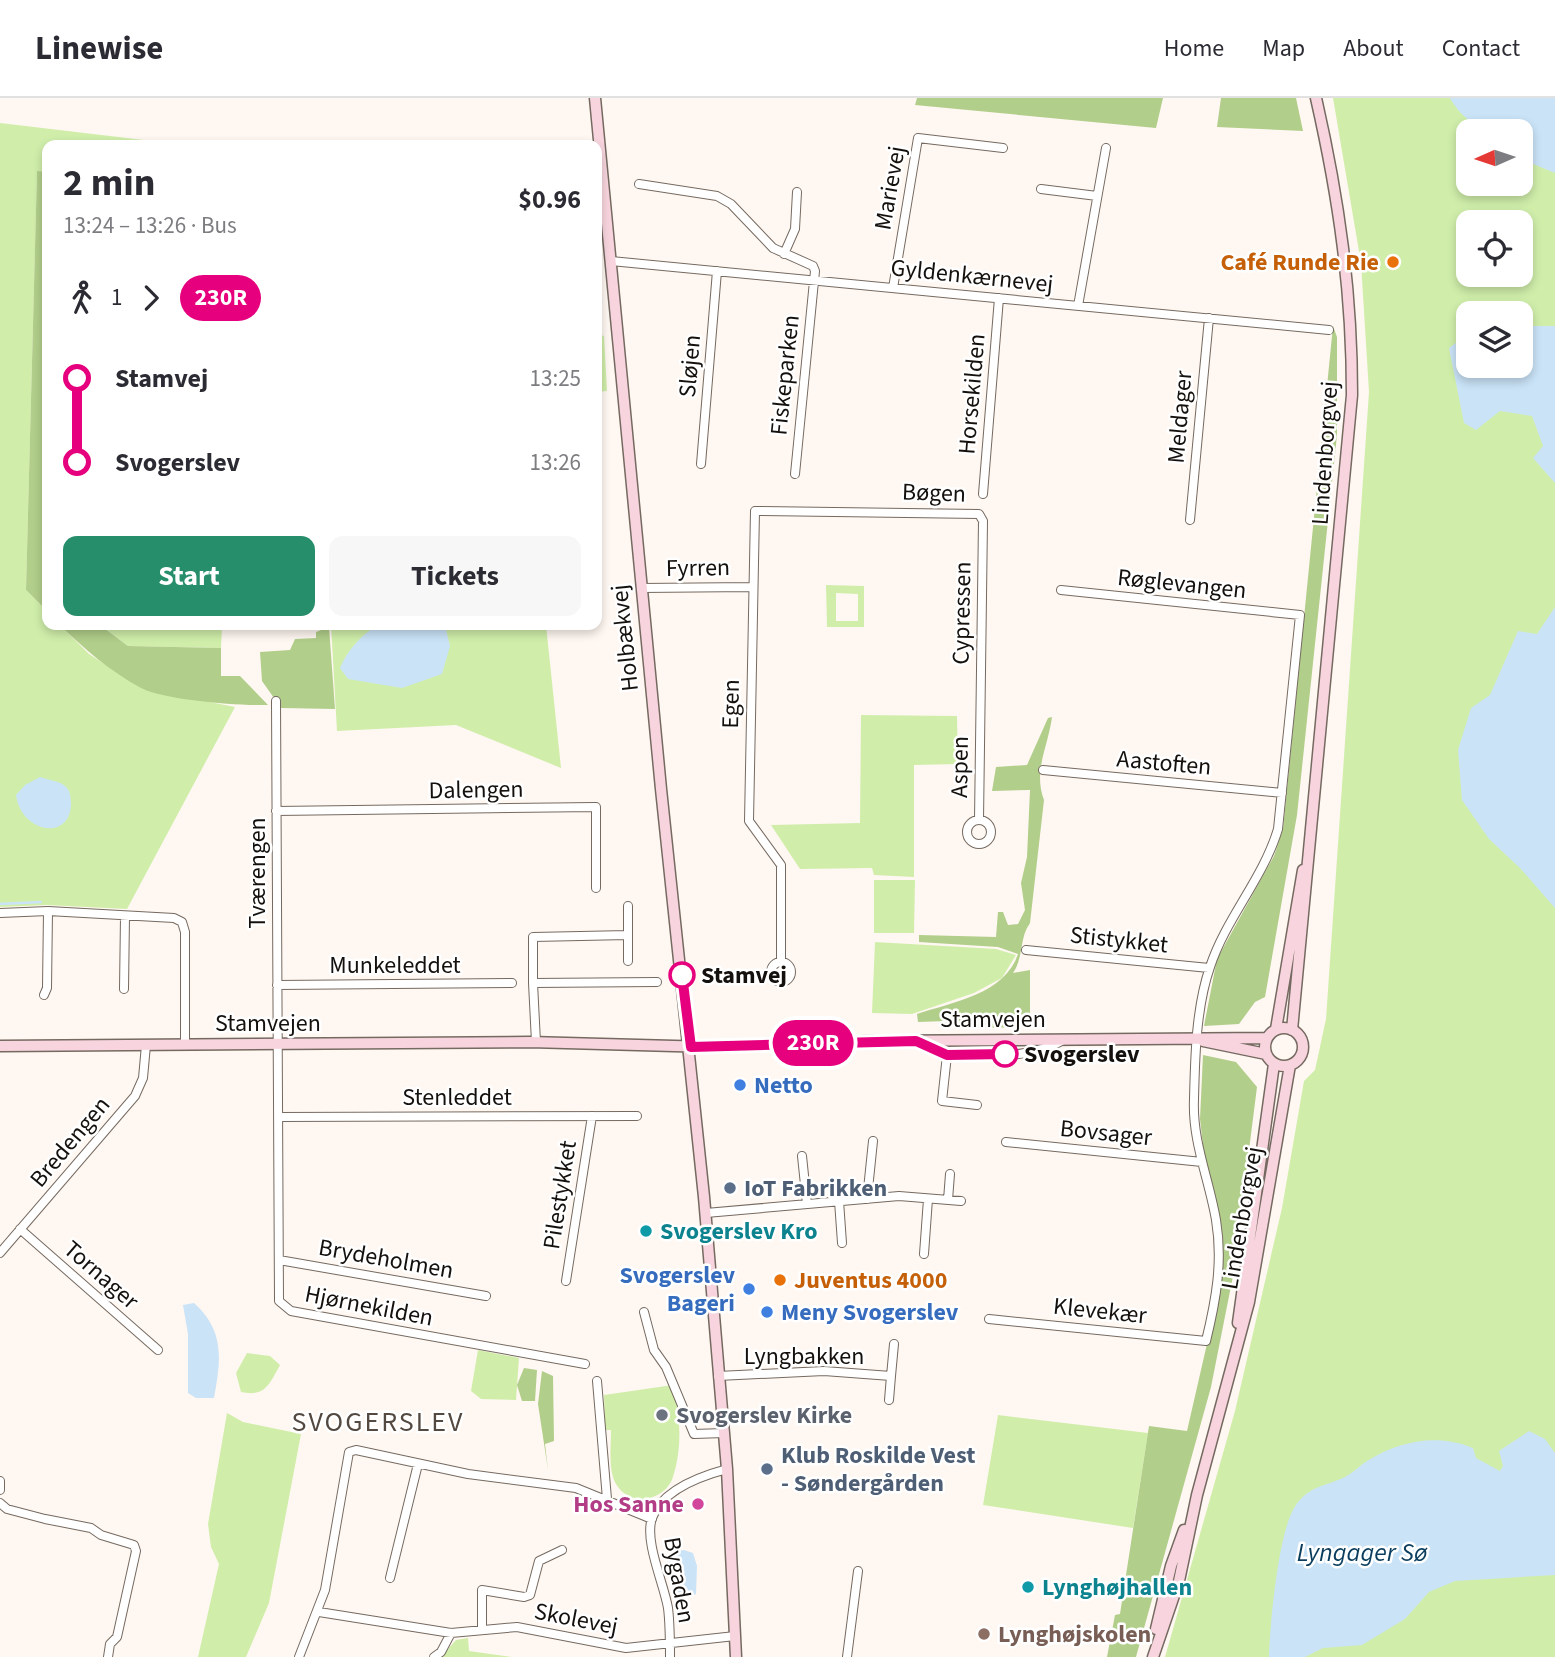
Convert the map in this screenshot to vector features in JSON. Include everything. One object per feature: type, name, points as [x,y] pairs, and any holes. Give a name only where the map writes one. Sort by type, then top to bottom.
[{"type":"street","name":"Holbækvej","points":[[596,98],[600,140]]},
{"type":"street","name":"Lindenborgvej","points":[[1293,1030],[1352,395],[1352,325],[1345,243],[1317,98]]},
{"type":"street","name":"Marievej","points":[[893,288],[918,138],[1003,148]]},
{"type":"street","points":[[1078,306],[1106,148]]},
{"type":"street","name":"Holbækvej","points":[[602,163],[641,588],[691,1047],[706,1213],[727,1469],[736,1657]]},
{"type":"street","points":[[639,184],[717,196],[784,254],[813,266],[814,280]]},
{"type":"street","points":[[1041,189],[1097,196]]},
{"type":"street","points":[[784,254],[795,229],[797,192]]},
{"type":"street","name":"Gyldenkærnevej","points":[[611,261],[1329,330]]},
{"type":"street","name":"Sløjen","points":[[701,464],[717,271]]},
{"type":"street","name":"Fiskeparken","points":[[795,474],[814,280]]},
{"type":"street","name":"Horsekilden","points":[[983,494],[999,298]]},
{"type":"street","name":"Meldager","points":[[1190,520],[1209,318]]},
{"type":"street","name":"Fyrren","points":[[641,588],[752,586],[755,511],[810,510]]},
{"type":"street","name":"Bøgen","points":[[810,510],[979,514]]},
{"type":"street","name":"Cypressen","points":[[979,514],[983,521],[980,713]]},
{"type":"street","name":"Egen","points":[[752,586],[749,821],[781,866],[782,962]]},
{"type":"street","name":"Røglevangen","points":[[1060,590],[1300,615],[1282,793]]},
{"type":"street","name":"Tværengen","points":[[276,701],[278,1044]]},
{"type":"street","name":"Aspen","points":[[979,820],[980,713]]},
{"type":"street","name":"Aastoften","points":[[1043,771],[1282,793]]},
{"type":"street","points":[[1202,1163],[1194,1112],[1198,1040],[1209,968],[1223,937],[1270,855],[1278,829],[1282,793]]},
{"type":"street","name":"Dalengen","points":[[276,811],[596,807],[596,888]]},
{"type":"street","name":"Lindenborgvej","points":[[1276,1029],[1313,813]]},
{"type":"street","points":[[628,906],[628,961]]},
{"type":"street","points":[[44,995],[47,988],[48,911]]},
{"type":"street","points":[[0,913],[48,911],[174,918],[182,922],[185,932],[185,1044]]},
{"type":"street","points":[[124,989],[125,916]]},
{"type":"street","points":[[536,1042],[533,937],[628,935]]},
{"type":"street","name":"Stistykket","points":[[1026,950],[1209,968]]},
{"type":"street","points":[[533,983],[657,982]]},
{"type":"street","name":"Munkeleddet","points":[[277,985],[512,983]]},
{"type":"street","points":[[1276,1029],[1293,1030],[1300,1036],[1303,1046],[1298,1060],[1290,1065],[1274,1064],[1266,1054],[1267,1038],[1276,1029]]},
{"type":"street","name":"Stamvejen","points":[[0,1046],[536,1042],[691,1047],[916,1041],[1267,1038]]},
{"type":"street","points":[[916,1041],[947,1055],[1025,1054],[1049,1048],[1063,1040]]},
{"type":"street","name":"Stamvejen","points":[[1198,1040],[1266,1054]]},
{"type":"street","name":"Hjørnekilden","points":[[278,1044],[278,1297],[282,1305],[291,1311],[585,1364]]},
{"type":"street","name":"Bredengen","points":[[0,1253],[135,1096],[143,1077],[146,1045]]},
{"type":"street","points":[[947,1055],[942,1101],[977,1105]]},
{"type":"street","name":"Lindenborgvej","points":[[1230,1377],[1274,1064]]},
{"type":"street","name":"Lindenborgvej","points":[[1151,1657],[1171,1566],[1197,1494],[1250,1302],[1290,1065]]},
{"type":"street","name":"Pilestykket","points":[[566,1281],[592,1116]]},
{"type":"street","name":"Stenleddet","points":[[278,1117],[637,1116]]},
{"type":"street","points":[[867,1199],[873,1140]]},
{"type":"street","name":"Bovsager","points":[[1006,1142],[1202,1163]]},
{"type":"street","points":[[802,1156],[807,1204]]},
{"type":"street","name":"Klevekær","points":[[989,1319],[1206,1341],[1218,1286],[1220,1257],[1215,1216],[1202,1163]]},
{"type":"street","points":[[948,1200],[950,1174]]},
{"type":"street","points":[[706,1213],[899,1196],[961,1201]]},
{"type":"street","points":[[924,1254],[928,1199]]},
{"type":"street","points":[[839,1201],[842,1243]]},
{"type":"street","name":"Tornager","points":[[20,1229],[158,1350]]},
{"type":"street","name":"Brydeholmen","points":[[279,1260],[486,1296]]},
{"type":"street","points":[[643,1311],[654,1350],[666,1367],[694,1434],[724,1433]]},
{"type":"street","name":"Lyngbakken","points":[[889,1400],[894,1344]]},
{"type":"street","name":"Lyngbakken","points":[[719,1376],[824,1371],[891,1376]]},
{"type":"street","points":[[597,1381],[607,1499]]},
{"type":"street","points":[[299,1657],[319,1612],[349,1452],[356,1450],[468,1474],[576,1488],[652,1519]]},
{"type":"street","points":[[390,1578],[418,1464]]},
{"type":"street","name":"Bygaden","points":[[670,1657],[668,1608],[650,1534],[652,1519],[665,1500],[692,1481],[727,1469]]},
{"type":"street","points":[[0,1481],[0,1490]]},
{"type":"street","points":[[0,1503],[7,1509],[91,1528],[102,1535],[134,1545],[136,1551],[117,1637],[110,1644],[108,1657]]},
{"type":"street","points":[[482,1630],[482,1590],[530,1595],[538,1561],[562,1550]]},
{"type":"street","points":[[847,1657],[859,1571]]},
{"type":"street","name":"Skolevej","points":[[319,1612],[451,1633],[517,1628],[626,1648],[736,1636]]},
{"type":"street","points":[[434,1657],[441,1653],[451,1633]]},
{"type":"green space","points":[[917,98],[1163,98],[1156,128],[915,105]]},
{"type":"green space","points":[[1221,98],[1296,98],[1303,131],[1217,127]]},
{"type":"green space","points":[[1333,98],[1555,98],[1555,1657],[1165,1657],[1235,1411],[1282,1208],[1304,1081],[1315,1070],[1326,1019],[1369,392],[1361,263]]},
{"type":"green space","points":[[0,123],[144,140],[42,140],[42,172],[37,172],[26,590],[42,606],[42,630],[65,630],[89,654],[143,689],[235,707],[127,909],[46,905],[0,907]]},
{"type":"green space","points":[[37,171],[42,172],[42,606],[26,590]]},
{"type":"green space","points":[[1333,326],[1337,337],[1337,435],[1297,815],[1265,997],[1255,1002],[1239,1024],[1204,1026],[1217,959],[1274,856],[1283,829]]},
{"type":"green space","points":[[602,335],[604,336],[607,391],[602,392]]},
{"type":"green space","points":[[826,585],[864,586],[864,627],[827,627]],"holes":[[[836,593],[858,594],[858,621],[836,621]]]},
{"type":"green space","points":[[65,630],[107,630],[128,646],[221,648],[221,676],[240,676],[268,705],[203,701],[152,692],[108,667]]},
{"type":"green space","points":[[107,630],[222,630],[221,648],[128,646]]},
{"type":"green space","points":[[329,630],[335,709],[281,708],[262,681],[260,652],[290,650],[295,639],[316,638],[316,632]]},
{"type":"green space","points":[[331,630],[547,630],[561,768],[456,725],[337,731]]},
{"type":"green space","points":[[861,715],[957,716],[958,764],[914,765],[914,877],[874,875],[872,868],[800,869],[771,825],[860,823]]},
{"type":"green space","points":[[1052,717],[1041,769],[1044,800],[1030,923],[1013,973],[1030,970],[1030,1027],[975,1028],[947,1024],[946,1021],[918,1022],[917,1014],[976,995],[1002,979],[1018,954],[998,947],[919,942],[919,935],[996,937],[998,912],[1003,912],[1008,925],[1018,924],[1025,910],[1021,883],[1027,857],[1030,790],[992,791],[996,767],[1027,765],[1048,718]]},
{"type":"green space","points":[[874,880],[915,880],[914,933],[874,933]]},
{"type":"green space","points":[[875,942],[996,949],[1016,955],[1002,978],[974,993],[912,1014],[872,1013]]},
{"type":"green space","points":[[1203,1055],[1236,1062],[1257,1087],[1233,1276],[1211,1387],[1136,1657],[1107,1657],[1115,1615],[1120,1614],[1149,1426],[1187,1431],[1223,1274],[1222,1239],[1205,1163],[1200,1119]]},
{"type":"green space","points":[[478,1350],[519,1358],[516,1400],[481,1399],[471,1391]]},
{"type":"green space","points":[[247,1353],[270,1356],[280,1365],[269,1384],[256,1393],[241,1392],[236,1373]]},
{"type":"green space","points":[[524,1368],[537,1370],[535,1401],[522,1401],[517,1385]]},
{"type":"green space","points":[[542,1371],[553,1376],[554,1441],[545,1444],[548,1470],[538,1404]]},
{"type":"green space","points":[[673,1385],[679,1431],[673,1477],[663,1492],[638,1499],[622,1492],[612,1472],[611,1430],[605,1430],[604,1395]]},
{"type":"green space","points":[[227,1413],[243,1422],[301,1434],[269,1603],[246,1657],[198,1657],[219,1564],[211,1547],[208,1524]]},
{"type":"green space","points":[[998,1415],[1148,1433],[1133,1528],[983,1505]]},
{"type":"green space","points":[[468,1638],[469,1651],[512,1657],[441,1657],[456,1640]]},
{"type":"water","points":[[1450,98],[1555,98],[1555,173],[1533,164],[1533,119],[1468,119]]},
{"type":"water","points":[[1533,326],[1555,326],[1555,483],[1533,458],[1543,446],[1532,416],[1500,411],[1476,430],[1464,423],[1449,348],[1456,343],[1456,378],[1533,378]]},
{"type":"water","points":[[1555,607],[1555,908],[1520,868],[1489,839],[1462,800],[1458,750],[1471,708],[1490,695],[1518,631],[1537,634]]},
{"type":"water","points":[[370,630],[446,630],[450,646],[442,674],[402,688],[348,679],[340,668],[355,644]]},
{"type":"water","points":[[40,777],[61,783],[70,792],[69,815],[63,824],[55,828],[36,825],[27,818],[16,795],[25,785]]},
{"type":"water","points":[[194,1303],[211,1324],[216,1335],[219,1359],[214,1398],[196,1398],[188,1393],[188,1334],[183,1305]]},
{"type":"water","name":"Lyngager Sø","points":[[1529,1431],[1545,1439],[1555,1453],[1555,1575],[1455,1581],[1429,1592],[1405,1619],[1362,1645],[1323,1648],[1305,1657],[1269,1657],[1273,1603],[1283,1540],[1293,1510],[1304,1496],[1316,1488],[1351,1474],[1379,1454],[1418,1441],[1446,1441],[1473,1448],[1476,1458],[1500,1471],[1503,1466],[1499,1451]]},
{"type":"water","points":[[675,1551],[693,1553],[697,1566],[696,1594],[688,1597],[675,1591],[669,1561]]},
{"type":"waterway","points":[[0,904],[41,902]]},
{"type":"bus line","name":"230R","points":[[682,975],[691,1047],[916,1041],[947,1055],[1005,1054]]},
{"type":"place","name":"Café Runde Rie","points":[[1393,262]]},
{"type":"place","name":"Stamvej","points":[[682,975]]},
{"type":"place","name":"Svogerslev","points":[[1005,1054]]},
{"type":"place","name":"Netto","points":[[740,1085]]},
{"type":"place","name":"IoT Fabrikken","points":[[730,1188]]},
{"type":"place","name":"Svogerslev Kro","points":[[646,1231]]},
{"type":"place","name":"Juventus 4000","points":[[780,1280]]},
{"type":"place","name":"Svogerslev Bageri","points":[[749,1289]]},
{"type":"place","name":"Meny Svogerslev","points":[[767,1312]]},
{"type":"place","name":"Svogerslev Kirke","points":[[662,1415]]},
{"type":"place","name":"Klub Roskilde Vest - Søndergården","points":[[767,1469]]},
{"type":"place","name":"Hos Sanne","points":[[698,1504]]},
{"type":"place","name":"Lynghøjhallen","points":[[1028,1587]]},
{"type":"place","name":"Lynghøjskolen","points":[[984,1634]]},
{"type":"district","name":"SVOGERSLEV","points":[[378,1422]]}]
